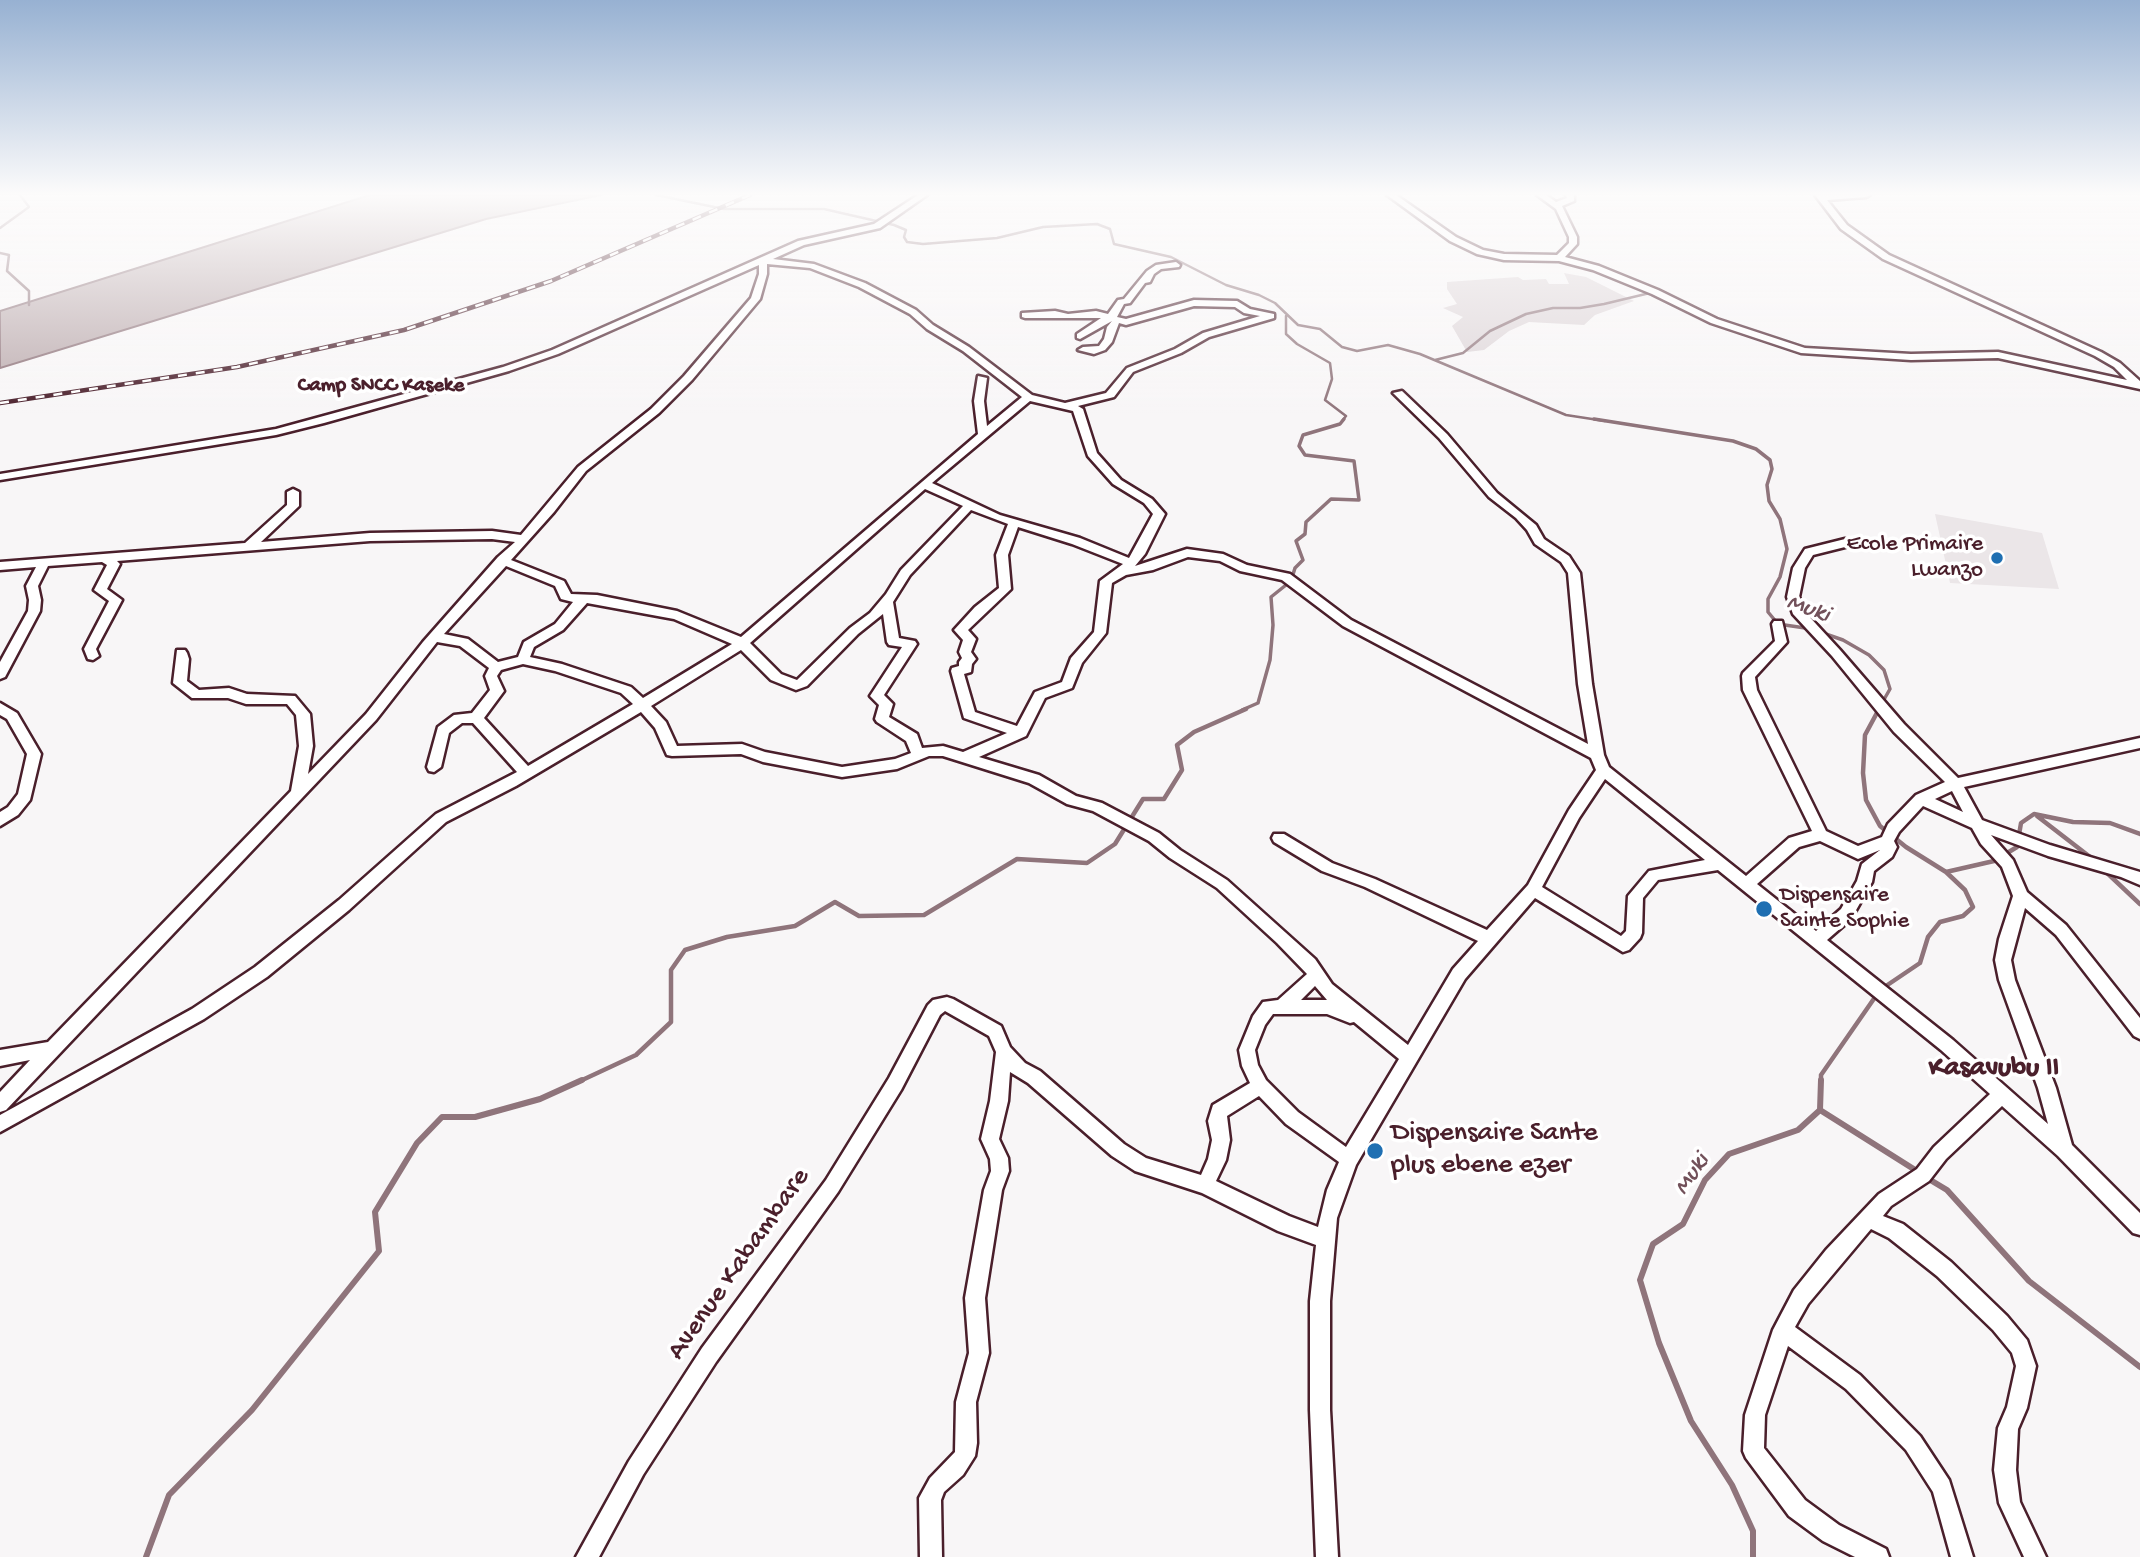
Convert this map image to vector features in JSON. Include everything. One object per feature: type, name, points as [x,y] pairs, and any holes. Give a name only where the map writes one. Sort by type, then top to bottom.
[{"type":"street","points":[[0,477],[276,432],[404,398],[555,352],[744,268]]},
{"type":"street","points":[[0,1104],[371,717],[434,636],[550,510],[582,469],[655,411],[740,319],[755,299],[763,268]]},
{"type":"street","points":[[815,268],[862,285],[913,312],[1028,397],[1078,409],[1082,414],[1090,451],[1117,482],[1148,501],[1159,514],[1146,546],[1127,568],[1106,581],[1100,633],[1076,662],[1067,685],[1040,695],[1021,732],[965,757]]},
{"type":"street","points":[[1083,350],[1094,351],[1102,348],[1113,331],[1113,319],[1121,302],[1127,301],[1138,289],[1138,285],[1147,280],[1150,273],[1158,268]]},
{"type":"street","points":[[1593,268],[1612,273],[1714,321],[1804,351],[1911,357],[1998,355],[2139,385]]},
{"type":"street","points":[[1907,268],[2098,354],[2117,365],[2139,385]]},
{"type":"street","points":[[1025,315],[1055,314],[1068,317],[1096,314],[1126,322],[1194,303],[1237,304],[1247,311],[1271,316],[1206,335],[1178,351],[1130,370],[1110,395],[1068,405]]},
{"type":"street","points":[[1080,336],[1113,319]]},
{"type":"street","points":[[981,361],[976,364],[975,371],[982,378]]},
{"type":"street","points":[[983,435],[979,401],[982,378],[991,368]]},
{"type":"street","points":[[1327,1557],[1320,1410],[1320,1301],[1325,1239],[1336,1190],[1349,1159],[1459,974],[1533,889],[1600,763],[1582,660],[1574,573],[1565,559],[1539,541],[1532,528],[1520,516],[1493,495],[1443,436],[1398,393]]},
{"type":"street","points":[[0,1124],[198,1014],[261,972],[344,905],[432,824],[526,773],[742,643],[1028,397]]},
{"type":"street","points":[[924,484],[969,506],[1014,523],[1076,541],[1127,568],[1149,567],[1187,552],[1223,558],[1244,568],[1286,578],[1346,623],[1600,763],[1720,864],[1947,1045],[2064,1150],[2140,1226]]},
{"type":"street","points":[[247,548],[293,506],[293,492]]},
{"type":"street","points":[[502,560],[560,584],[565,596],[570,598],[597,599],[677,615],[742,643],[776,677],[796,685],[818,668],[887,602],[905,573],[969,506]]},
{"type":"street","points":[[1014,523],[1002,555],[1005,589],[960,630],[970,639],[965,652],[970,659],[965,662],[967,669],[957,671],[969,715],[1021,732]]},
{"type":"street","points":[[0,566],[396,536],[492,535],[522,539]]},
{"type":"street","points":[[1845,543],[1809,552],[1799,568],[1793,597],[1799,614],[1899,728],[1955,784],[1984,833],[2008,864],[2021,896],[2061,930],[2140,1031]]},
{"type":"street","points":[[93,656],[90,649],[116,600],[100,590],[114,564],[106,559]]},
{"type":"street","points":[[0,674],[34,611],[32,586],[43,564]]},
{"type":"street","points":[[523,660],[528,645],[559,627],[583,599]]},
{"type":"street","points":[[887,602],[893,642],[911,644],[877,696],[886,704],[883,719],[912,738],[918,754]]},
{"type":"street","points":[[1778,624],[1781,642],[1748,676],[1750,690],[1821,835],[1858,853],[1867,868]]},
{"type":"street","points":[[434,636],[464,642],[496,667]]},
{"type":"street","points":[[181,653],[184,659],[180,683],[197,695],[229,693],[246,699],[290,699],[303,714],[306,747],[298,792]]},
{"type":"street","points":[[476,718],[497,691],[491,676],[496,667],[523,660],[557,667],[626,690],[642,704],[665,732],[672,751],[742,749],[763,757],[842,772],[897,764],[918,754],[943,751],[1034,779],[1072,800],[1097,807],[1154,837],[1222,884],[1283,938],[1308,964],[1315,976],[1370,1027],[1410,1057]]},
{"type":"street","points":[[0,708],[12,716],[34,754],[25,796],[13,811],[0,820]]},
{"type":"street","points":[[434,767],[443,731],[459,718],[476,718],[526,773]]},
{"type":"street","points":[[1858,853],[1886,841],[1893,828],[1921,799],[1955,784],[2140,743]]},
{"type":"street","points":[[1921,799],[1984,833],[2125,872],[2140,879]]},
{"type":"street","points":[[1746,885],[1794,842],[1821,835]]},
{"type":"street","points":[[1279,838],[1327,867],[1370,883],[1490,939]]},
{"type":"street","points":[[1817,939],[1846,914],[1864,882],[1867,868],[1887,853],[1889,847],[1886,841]]},
{"type":"street","points":[[1533,889],[1623,945],[1634,933],[1636,896],[1654,875],[1720,864]]},
{"type":"street","points":[[2021,896],[2003,960],[2007,980],[2047,1088],[2064,1150]]},
{"type":"street","points":[[1283,1006],[1315,976]]},
{"type":"street","name":"Avenue Kabambare","points":[[587,1557],[636,1468],[709,1356],[832,1186],[895,1084],[934,1010],[939,1005],[947,1004],[986,1024],[995,1031],[1004,1052]]},
{"type":"street","points":[[1349,1159],[1292,1118],[1259,1086],[1250,1066],[1247,1050],[1259,1021],[1269,1007],[1327,1007],[1370,1027]]},
{"type":"street","points":[[0,1058],[52,1049]]},
{"type":"street","points":[[1004,1052],[1019,1069],[1034,1077],[1118,1150],[1154,1171],[1205,1185],[1285,1224],[1325,1239]]},
{"type":"street","points":[[931,1557],[930,1499],[937,1485],[965,1456],[967,1443],[965,1402],[979,1353],[975,1298],[993,1189],[1000,1171],[999,1158],[990,1139],[999,1101],[1004,1052]]},
{"type":"street","points":[[1205,1185],[1217,1160],[1222,1140],[1217,1121],[1219,1111],[1259,1086]]},
{"type":"street","points":[[1878,1557],[1813,1522],[1797,1508],[1753,1451],[1755,1415],[1783,1330],[1809,1287],[1885,1200],[1923,1175],[1940,1153],[2002,1094]]},
{"type":"street","points":[[1870,1219],[1896,1231],[1944,1269],[2000,1322],[2020,1348],[2026,1366],[2017,1408],[2008,1428],[2005,1470],[2010,1503],[2035,1557]]},
{"type":"street","points":[[1783,1330],[1853,1382],[1913,1443],[1941,1487],[1962,1557]]},
{"type":"shaded area","points":[[138,268],[327,268],[0,368],[0,311]]},
{"type":"shaded area","points":[[1564,273],[1586,277],[1634,301],[1595,315],[1584,325],[1529,322],[1509,331],[1484,350],[1467,352],[1452,326],[1463,317],[1443,308],[1457,304],[1447,289],[1447,282],[1518,277],[1523,280],[1546,279],[1549,284],[1569,284]]},
{"type":"shaded area","name":"Ecole Primaire Lwanzo","points":[[1935,514],[2042,533],[2059,589],[1950,583]]},
{"type":"waterway","points":[[7,268],[7,271],[29,291],[29,305]]},
{"type":"waterway","name":"Muki","points":[[1192,268],[1226,285],[1275,303],[1298,325],[1320,329],[1342,347],[1357,351],[1388,345],[1420,354],[1566,415],[1605,421]]},
{"type":"waterway","points":[[1435,360],[1463,353],[1490,331],[1526,314],[1553,308],[1580,308],[1604,304],[1654,292]]},
{"type":"waterway","points":[[1286,316],[1286,334],[1297,344],[1330,363],[1332,379],[1325,400],[1346,416],[1342,421]]},
{"type":"waterway","points":[[1242,710],[1258,703],[1270,660],[1273,625],[1271,597],[1291,581],[1295,568],[1303,560],[1296,541],[1305,534],[1306,522],[1331,499],[1359,500],[1354,461],[1305,455],[1299,446],[1303,435],[1340,424],[1344,419]]},
{"type":"waterway","name":"Muki","points":[[1594,419],[1733,441],[1756,449],[1770,460],[1772,469],[1767,485],[1769,501],[1780,519],[1787,549],[1780,577],[1768,599],[1768,612],[1778,624],[1812,629]]},
{"type":"waterway","name":"Muki","points":[[1820,632],[1843,640],[1869,655],[1884,670],[1890,689],[1878,710]]},
{"type":"waterway","points":[[578,1082],[636,1055],[671,1022],[671,970],[685,950],[727,937],[795,926],[835,902],[859,916],[924,915],[1017,859],[1087,863],[1115,844],[1143,799],[1164,799],[1182,770],[1177,745],[1194,732],[1246,709]]},
{"type":"waterway","name":"Muki","points":[[1879,709],[1865,735],[1863,773],[1866,800],[1880,826],[1906,847],[1946,872]]},
{"type":"waterway","points":[[1946,872],[1994,861],[2017,847],[2021,823],[2034,814],[2073,822],[2110,823],[2140,834]]},
{"type":"waterway","points":[[2037,816],[2094,860]]},
{"type":"waterway","points":[[2105,871],[2140,904]]},
{"type":"waterway","name":"Muki","points":[[1821,1080],[1821,1075],[1880,990],[1920,963],[1928,937],[1940,922],[1963,916],[1973,907],[1965,890],[1946,872]]},
{"type":"waterway","points":[[146,1557],[169,1495],[252,1410],[379,1251],[375,1212],[417,1143],[442,1117],[475,1117],[540,1099],[582,1080]]},
{"type":"waterway","name":"Muki","points":[[1820,1110],[1821,1080]]},
{"type":"waterway","name":"Muki","points":[[1753,1557],[1753,1531],[1732,1485],[1691,1421],[1659,1343],[1640,1280],[1653,1244],[1683,1224],[1705,1180],[1729,1154],[1798,1130],[1820,1110]]},
{"type":"waterway","points":[[1820,1110],[1920,1173]]},
{"type":"waterway","points":[[1927,1178],[1947,1190],[2029,1281],[2140,1367]]},
{"type":"railway","points":[[0,403],[237,367],[404,330],[551,281],[582,268]]},
{"type":"place","name":"Ecole Primaire Lwanzo","points":[[1997,558]]},
{"type":"place","name":"Dispensaire Sainte Sophie","points":[[1764,909]]},
{"type":"place","name":"Dispensaire Sante plus ebene ezer","points":[[1375,1151]]},
{"type":"district","name":"Camp SNCC Kaseke","points":[[381,387]]},
{"type":"district","name":"Kasavubu II","points":[[1994,1070]]}]
